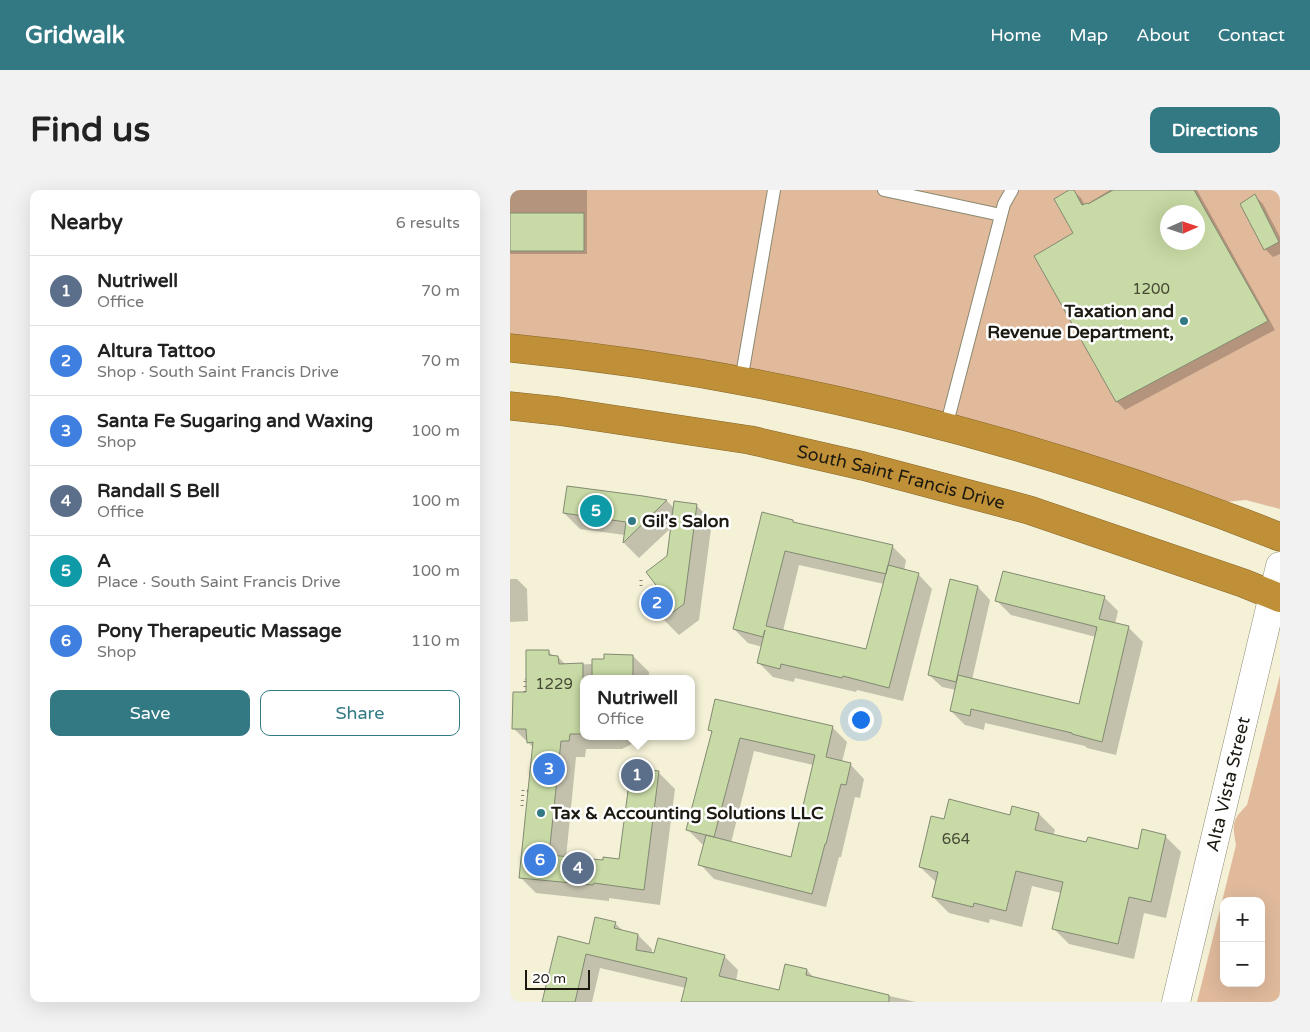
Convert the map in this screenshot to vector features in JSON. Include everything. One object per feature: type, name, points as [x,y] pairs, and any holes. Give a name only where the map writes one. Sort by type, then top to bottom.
[{"type":"highway","points":[[510,348],[649,366],[776,387],[946,427],[1044,454],[1119,478],[1280,537]]},
{"type":"highway","name":"South Saint Francis Drive","points":[[510,406],[750,440],[863,466],[1029,510],[1276,596]]},
{"type":"street","name":"Alta Vista Street","points":[[1176,1002],[1276,596],[1280,566]]},
{"type":"lane","points":[[741,381],[774,190]]},
{"type":"lane","points":[[884,190],[1001,215]]},
{"type":"lane","points":[[946,427],[1004,204],[1012,190]]},
{"type":"path","points":[[641,580],[641,587]]},
{"type":"path","points":[[525,692],[526,678]]},
{"type":"path","points":[[522,806],[523,790],[528,790]]},
{"type":"shaded area","points":[[510,190],[1280,190],[1280,509],[1246,500],[1225,502],[510,336]]},
{"type":"shaded area","points":[[1280,675],[1280,1002],[1197,1002],[1220,909],[1220,987],[1265,987],[1265,897],[1223,897],[1236,845],[1234,823],[1247,805]]},
{"type":"building","points":[[1069,190],[1074,190],[1082,205],[1088,204],[1113,190],[1194,190],[1202,205],[1160,205],[1160,250],[1205,250],[1205,209],[1268,321],[1116,402],[1034,256],[1073,233],[1054,199]]},
{"type":"building","points":[[1255,194],[1279,242],[1264,250],[1240,204]]},
{"type":"building","points":[[510,213],[584,213],[584,251],[510,251]]},
{"type":"building","points":[[567,486],[667,500],[623,543],[626,522],[563,513]]},
{"type":"building","points":[[674,501],[697,504],[684,604],[662,620],[649,603],[662,593],[646,572],[667,556]]},
{"type":"building","points":[[762,512],[793,520],[793,522],[893,545],[888,565],[919,573],[889,688],[843,676],[842,678],[781,664],[780,669],[757,663],[765,630],[763,637],[733,629]],"holes":[[[785,551],[886,574],[866,649],[766,626]]]},
{"type":"building","points":[[1003,571],[1105,596],[1099,619],[1129,626],[1102,742],[971,709],[970,716],[950,711],[958,675],[1079,704],[1097,627],[995,601]]},
{"type":"building","points":[[950,579],[978,586],[956,682],[928,675]]},
{"type":"building","points":[[526,650],[549,650],[549,655],[558,656],[559,664],[583,663],[583,675],[580,675],[580,734],[570,734],[569,741],[561,741],[549,855],[603,860],[603,857],[619,859],[631,768],[659,771],[644,890],[594,883],[593,885],[519,878],[533,742],[527,743],[526,729],[512,729],[513,692],[526,692]]},
{"type":"building","points":[[604,654],[633,655],[633,675],[592,675],[592,659],[604,659]]},
{"type":"building","points":[[715,699],[833,726],[826,757],[851,763],[846,785],[841,784],[812,894],[698,865],[706,835],[686,830],[712,731],[708,730]],"holes":[[[740,738],[815,755],[791,857],[706,835],[714,837]]]},
{"type":"building","points":[[949,799],[1010,815],[1012,806],[1039,813],[1035,830],[1086,842],[1088,837],[1138,849],[1142,829],[1166,835],[1151,902],[1129,897],[1118,944],[1052,929],[1063,882],[1016,871],[1006,911],[974,903],[973,907],[932,897],[938,872],[919,867],[931,816],[944,819]]},
{"type":"building","points":[[595,917],[616,922],[614,928],[638,934],[636,950],[654,953],[658,938],[725,955],[719,976],[779,990],[785,964],[807,969],[806,975],[889,995],[889,1002],[681,1002],[687,978],[586,954],[575,1002],[542,1002],[558,936],[589,944]]},
{"type":"place","name":"Taxation and Revenue Department,","points":[[1184,321]]},
{"type":"place","name":"A","points":[[596,511]]},
{"type":"place","name":"Gil's Salon","points":[[632,521]]},
{"type":"place","name":"Altura Tattoo","points":[[657,603]]},
{"type":"place","name":"Santa Fe Sugaring and Waxing","points":[[549,769]]},
{"type":"place","name":"Nutriwell","points":[[637,775]]},
{"type":"place","name":"Tax & Accounting Solutions LLC","points":[[541,813]]},
{"type":"place","name":"Pony Therapeutic Massage","points":[[540,860]]},
{"type":"place","name":"Randall S Bell","points":[[578,868]]}]
